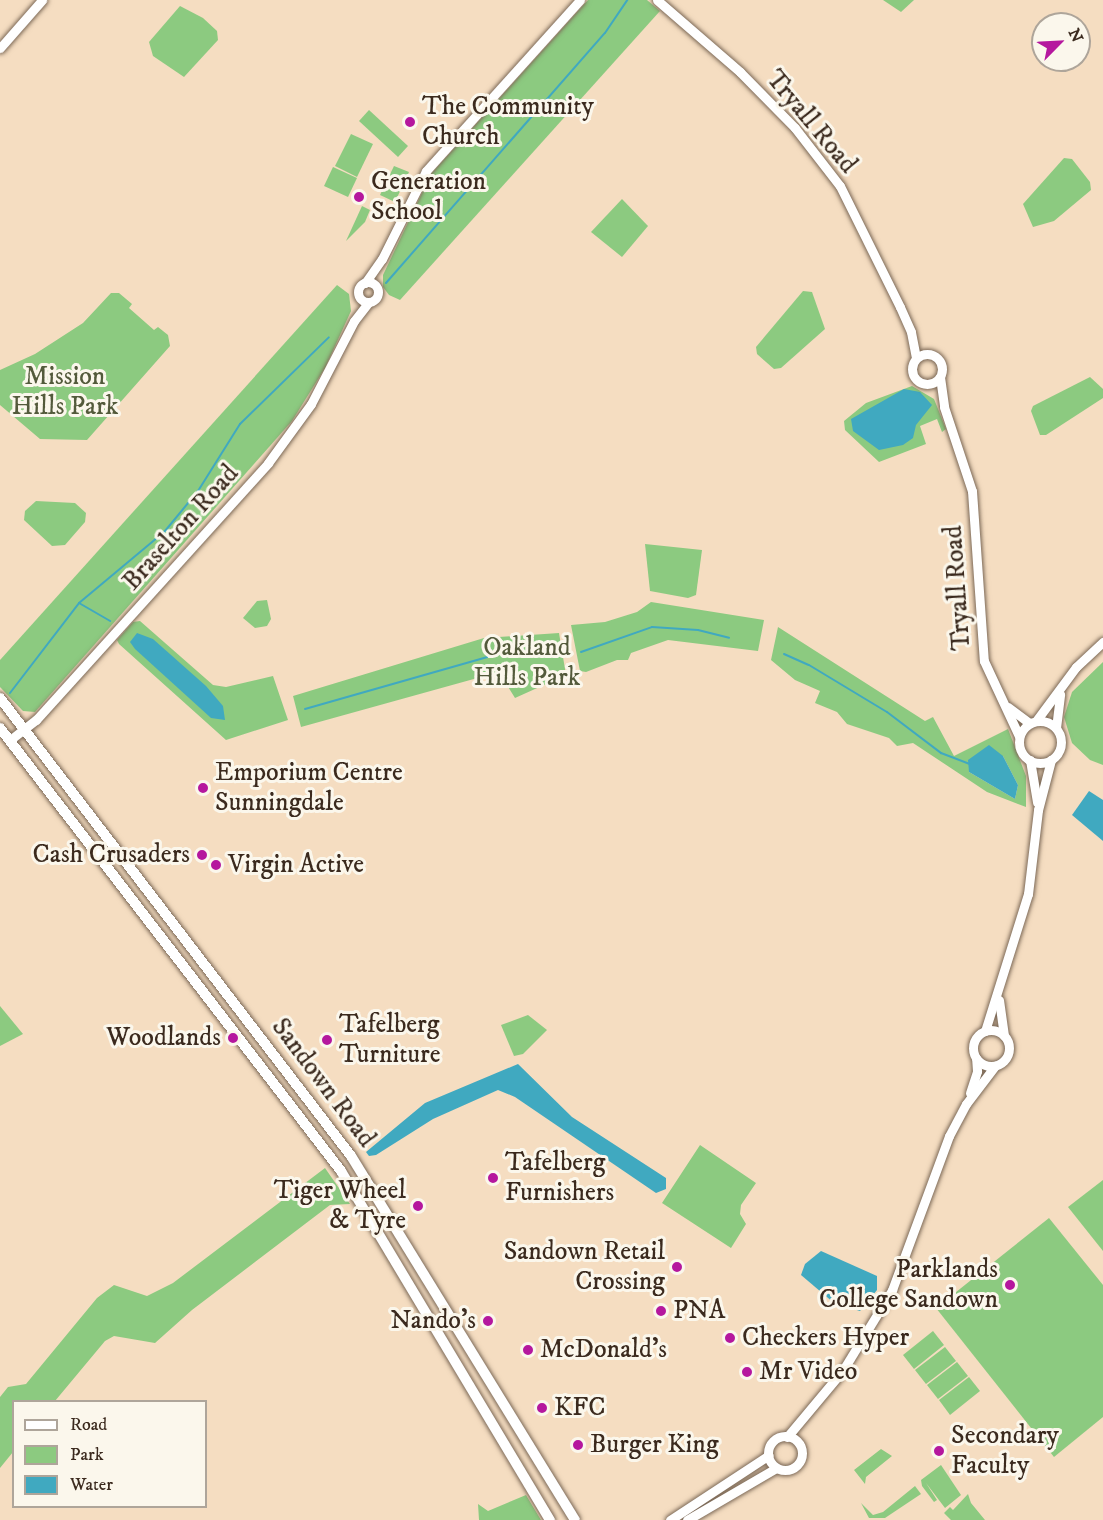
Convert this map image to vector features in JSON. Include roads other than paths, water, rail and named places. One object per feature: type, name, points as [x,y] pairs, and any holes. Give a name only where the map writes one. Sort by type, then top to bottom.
[{"type":"main road","name":"Sandown Road","points":[[0,698],[351,1156],[575,1520]]},
{"type":"main road","name":"Sandown Road","points":[[0,728],[341,1171],[550,1520]]},
{"type":"street","points":[[0,48],[42,0]]},
{"type":"street","points":[[382,259],[376,297],[369,302],[358,296],[359,287],[382,259],[426,171],[580,0]]},
{"type":"street","name":"Tryall Road","points":[[657,0],[740,72],[802,136],[840,186],[911,332],[930,354]]},
{"type":"street","points":[[364,283],[376,287]]},
{"type":"street","name":"Braselton Road","points":[[354,321],[358,296]]},
{"type":"street","name":"Braselton Road","points":[[10,740],[26,729],[268,463],[315,397],[354,321],[369,302]]},
{"type":"street","name":"Tryall Road","points":[[911,332],[916,358]]},
{"type":"street","points":[[930,354],[941,363],[940,377],[928,384],[913,374],[916,358],[930,354]]},
{"type":"street","name":"Tryall Road","points":[[940,377],[944,407],[972,491],[981,640],[986,670],[1019,736]]},
{"type":"street","name":"Tryall Road","points":[[928,384],[944,407]]},
{"type":"street","points":[[1038,810],[1030,760],[1020,750],[1019,736],[1063,686],[1076,667],[1103,642]]},
{"type":"street","points":[[670,1520],[769,1455],[773,1442],[787,1437],[805,1420],[843,1370],[892,1290],[943,1149],[966,1104],[977,1071],[974,1041],[985,1031],[1028,894],[1038,810],[1051,760],[1061,744],[1056,728],[1056,708],[1063,686]]},
{"type":"street","name":"Tryall Road","points":[[999,696],[1015,716],[1033,722]]},
{"type":"street","points":[[1033,722],[1056,728]]},
{"type":"street","points":[[1030,760],[1051,760]]},
{"type":"street","points":[[966,1104],[995,1066],[1008,1054],[999,1016],[999,986]]},
{"type":"street","points":[[985,1031],[995,1030],[1004,1036]]},
{"type":"street","points":[[976,1058],[985,1065],[995,1066]]},
{"type":"street","points":[[687,1520],[776,1468],[787,1470],[797,1466],[802,1455],[799,1444],[805,1420]]},
{"type":"street","points":[[787,1437],[799,1444]]},
{"type":"street","points":[[769,1455],[776,1468]]},
{"type":"water","points":[[904,389],[920,392],[932,405],[916,425],[913,438],[903,445],[879,450],[853,431],[851,419]]},
{"type":"water","points":[[137,633],[153,639],[206,686],[223,706],[225,720],[211,718],[135,649],[130,642]]},
{"type":"water","points":[[989,745],[1003,756],[1018,785],[1015,799],[969,772],[968,760]]},
{"type":"water","points":[[1089,791],[1103,800],[1103,841],[1072,815]]},
{"type":"water","points":[[518,1064],[572,1117],[666,1178],[666,1189],[656,1193],[515,1097],[498,1090],[433,1119],[376,1155],[369,1156],[366,1152],[425,1103]]},
{"type":"water","points":[[821,1251],[877,1276],[877,1290],[860,1311],[834,1303],[801,1275],[805,1264]]},
{"type":"waterway","points":[[386,283],[605,33],[627,0]]},
{"type":"waterway","points":[[10,693],[79,603],[165,531],[198,491],[240,424],[329,337]]},
{"type":"waterway","points":[[79,603],[110,621]]},
{"type":"waterway","points":[[581,652],[652,627],[698,630],[729,638]]},
{"type":"waterway","points":[[784,654],[809,665],[887,712],[941,753],[969,764]]},
{"type":"waterway","points":[[305,709],[494,655]]},
{"type":"place","name":"The Community Church","points":[[410,122]]},
{"type":"place","name":"Generation School","points":[[359,197]]},
{"type":"place","name":"Emporium Centre Sunningdale","points":[[203,788]]},
{"type":"place","name":"Cash Crusaders","points":[[202,855]]},
{"type":"place","name":"Virgin Active","points":[[216,865]]},
{"type":"place","name":"Woodlands","points":[[233,1038]]},
{"type":"place","name":"Tafelberg Turniture","points":[[327,1040]]},
{"type":"place","name":"Tafelberg Furnishers","points":[[493,1178]]},
{"type":"place","name":"Tiger Wheel & Tyre","points":[[418,1206]]},
{"type":"place","name":"Sandown Retail Crossing","points":[[677,1267]]},
{"type":"place","name":"Parklands College Sandown","points":[[1010,1285]]},
{"type":"place","name":"PNA","points":[[661,1311]]},
{"type":"place","name":"Nando's","points":[[488,1321]]},
{"type":"place","name":"Checkers Hyper","points":[[730,1338]]},
{"type":"place","name":"McDonald's","points":[[528,1350]]},
{"type":"place","name":"Mr Video","points":[[747,1372]]},
{"type":"place","name":"KFC","points":[[542,1408]]},
{"type":"place","name":"Burger King","points":[[578,1445]]},
{"type":"place","name":"Secondary Faculty","points":[[939,1451]]},
{"type":"park label","name":"Mission Hills Park","points":[[65,392]]},
{"type":"park label","name":"Oakland Hills Park","points":[[527,663]]}]
